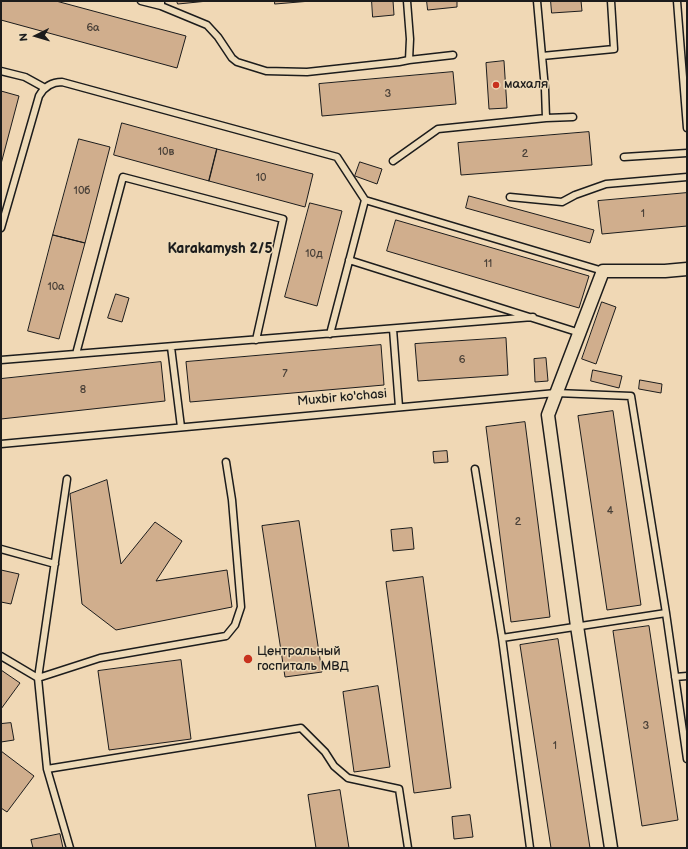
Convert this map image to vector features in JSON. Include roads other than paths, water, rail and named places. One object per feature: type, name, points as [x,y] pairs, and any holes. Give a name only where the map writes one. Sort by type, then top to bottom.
[{"type":"street","points":[[611,848],[577,626],[548,415],[603,271],[665,271],[687,269]]},
{"type":"lane","points":[[141,1],[161,3],[207,25],[218,36],[232,58],[237,62],[266,72],[307,72],[453,55]]},
{"type":"lane","points":[[407,1],[410,39],[409,60]]},
{"type":"lane","points":[[537,1],[546,118]]},
{"type":"lane","points":[[542,56],[614,49],[611,1]]},
{"type":"lane","points":[[677,1],[687,128]]},
{"type":"lane","points":[[1,71],[25,77],[45,88]]},
{"type":"lane","points":[[1,228],[39,96],[45,88],[54,82],[62,82],[337,157],[365,200],[603,271]]},
{"type":"lane","points":[[393,161],[438,129],[546,118],[573,117]]},
{"type":"lane","points":[[624,157],[687,153]]},
{"type":"lane","points":[[510,198],[562,202],[575,195],[606,184],[687,176]]},
{"type":"lane","points":[[76,354],[123,177],[283,219],[256,340]]},
{"type":"lane","points":[[330,334],[365,200]]},
{"type":"lane","points":[[349,260],[580,333]]},
{"type":"lane","points":[[1,360],[533,317]]},
{"type":"lane","points":[[394,329],[399,407]]},
{"type":"lane","points":[[171,347],[181,427]]},
{"type":"lane","name":"Muxbir ko'chasi","points":[[1,444],[556,392],[630,396],[666,614]]},
{"type":"lane","points":[[1,656],[38,678],[100,658],[226,636],[236,625],[240,607],[232,500],[226,462]]},
{"type":"lane","points":[[475,469],[502,638],[530,848]]},
{"type":"lane","points":[[67,479],[38,678],[47,769],[70,848]]},
{"type":"lane","points":[[1,549],[54,564]]},
{"type":"lane","points":[[502,638],[666,614],[687,759]]},
{"type":"lane","points":[[675,677],[687,676]]},
{"type":"lane","points":[[47,769],[300,728],[325,752],[334,766],[348,778],[398,789],[408,848]]},
{"type":"place","name":"махаля","points":[[496,85]]},
{"type":"place","name":"Центральный госпиталь МВД","points":[[248,659]]},
{"type":"district","name":"Karakamysh 2/5","points":[[220,249]]}]
